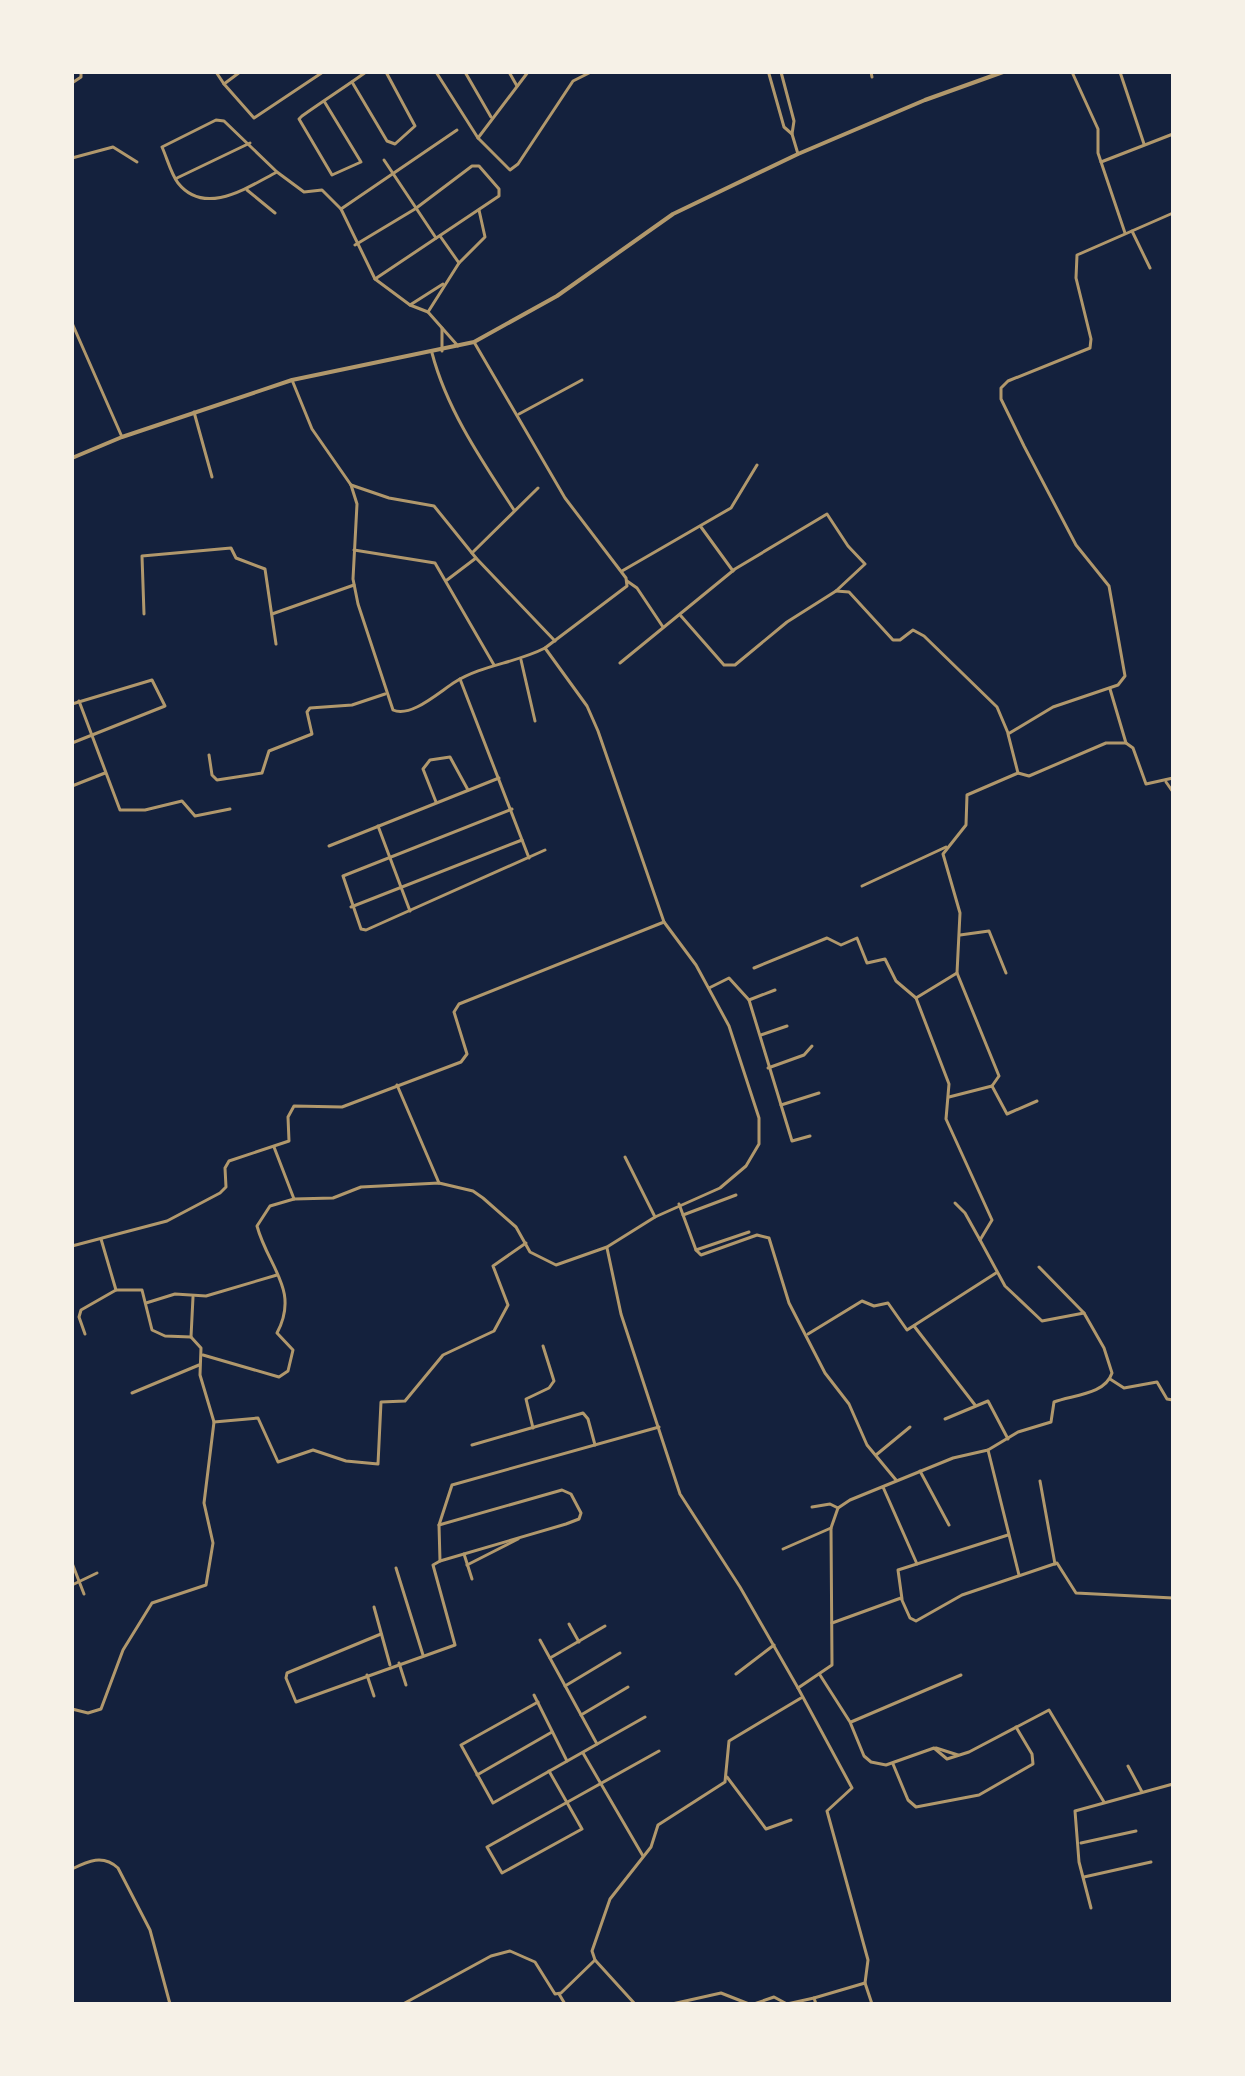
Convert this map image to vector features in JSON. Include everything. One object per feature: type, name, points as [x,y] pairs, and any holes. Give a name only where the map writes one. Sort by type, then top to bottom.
[{"type":"street","points":[[72,83],[81,77],[81,72]]},
{"type":"street","points":[[216,72],[254,118],[323,72]]},
{"type":"street","points":[[224,84],[240,72]]},
{"type":"street","points":[[324,101],[361,162],[332,175],[299,119],[324,101],[366,72]]},
{"type":"street","points":[[352,82],[387,141],[395,144],[415,126],[386,72]]},
{"type":"street","points":[[436,72],[478,138],[510,170],[518,164],[573,81],[591,72]]},
{"type":"street","points":[[465,72],[492,119]]},
{"type":"street","points":[[509,72],[517,86]]},
{"type":"street","points":[[478,138],[528,72]]},
{"type":"street","points":[[764,72],[780,72],[794,121],[792,134],[798,154]]},
{"type":"street","points":[[72,458],[122,437],[292,380],[474,342],[557,296],[673,214],[798,154],[1003,72]]},
{"type":"street","points":[[1072,72],[1098,129],[1101,162],[1125,233]]},
{"type":"street","points":[[1120,72],[1144,145]]},
{"type":"street","points":[[769,74],[784,127],[792,134]]},
{"type":"street","points":[[277,172],[214,200],[199,198],[176,178],[162,147],[216,120],[224,121],[277,172],[304,192],[322,190],[341,209],[355,245],[375,279],[410,305],[428,312],[459,347]]},
{"type":"street","points":[[341,209],[457,130]]},
{"type":"street","points":[[1101,162],[1173,134]]},
{"type":"street","points":[[176,178],[250,143]]},
{"type":"street","points":[[72,158],[113,147],[137,162]]},
{"type":"street","points":[[384,160],[415,209],[459,263]]},
{"type":"street","points":[[355,245],[415,209],[476,165],[500,192],[479,210],[375,279]]},
{"type":"street","points":[[245,188],[275,213]]},
{"type":"street","points":[[428,312],[459,263],[485,237],[479,210]]},
{"type":"street","points":[[1008,734],[1053,707],[1121,683],[1126,672],[1109,586],[1076,545],[1024,446],[1001,392],[1008,381],[1090,348],[1091,339],[1076,278],[1076,256],[1173,213]]},
{"type":"street","points":[[1132,231],[1150,268]]},
{"type":"street","points":[[410,305],[446,282]]},
{"type":"street","points":[[72,323],[122,437]]},
{"type":"street","points":[[442,328],[442,351]]},
{"type":"street","points":[[474,342],[565,498],[627,581],[637,588],[663,627]]},
{"type":"street","points":[[432,353],[443,386],[480,459],[514,510]]},
{"type":"street","points":[[292,380],[312,429],[351,485],[357,504],[354,585],[385,694],[393,710],[407,712],[460,679],[521,660],[545,648],[627,586],[627,581]]},
{"type":"street","points":[[518,414],[582,380]]},
{"type":"street","points":[[194,412],[212,477]]},
{"type":"street","points":[[622,571],[731,508],[757,465]]},
{"type":"street","points":[[351,485],[389,498],[434,506],[476,558],[555,641]]},
{"type":"street","points":[[472,553],[538,488]]},
{"type":"street","points":[[620,663],[733,571],[827,514],[848,546],[865,564],[836,591],[787,622],[735,665],[724,665],[715,658],[681,616]]},
{"type":"street","points":[[701,527],[733,571]]},
{"type":"street","points":[[144,614],[142,556],[231,548],[236,558],[265,569],[276,644]]},
{"type":"street","points":[[354,550],[424,558],[435,563],[494,666]]},
{"type":"street","points":[[447,581],[476,558]]},
{"type":"street","points":[[272,614],[354,585]]},
{"type":"street","points":[[836,591],[849,592],[893,640],[900,640],[915,630],[924,636],[997,707],[1018,773]]},
{"type":"street","points":[[203,1355],[279,1377],[285,1374],[293,1354],[277,1334],[286,1317],[284,1282],[277,1275],[258,1224],[269,1207],[294,1199],[333,1198],[361,1187],[439,1183],[473,1191],[516,1227],[530,1252],[556,1265],[607,1247],[679,1204],[735,1178],[759,1144],[759,1118],[729,1026],[709,988],[664,922],[593,718],[545,648]]},
{"type":"street","points":[[521,660],[535,721]]},
{"type":"street","points":[[460,679],[529,858]]},
{"type":"street","points":[[72,704],[152,680],[165,704],[160,710],[72,743]]},
{"type":"street","points":[[1110,688],[1126,743]]},
{"type":"street","points":[[209,755],[212,775],[217,780],[262,773],[269,751],[312,734],[307,712],[310,708],[352,705],[385,694]]},
{"type":"street","points":[[79,701],[120,810],[145,810],[182,801],[195,816],[230,809]]},
{"type":"street","points":[[949,1097],[992,1086],[999,1076],[957,973],[960,935],[955,888],[943,857],[967,822],[967,795],[1018,773],[1029,776],[1106,743],[1126,743],[1133,748],[1146,784],[1173,778]]},
{"type":"street","points":[[436,802],[423,769],[430,760],[450,757],[468,790]]},
{"type":"street","points":[[72,786],[105,773]]},
{"type":"street","points":[[329,846],[499,778]]},
{"type":"street","points":[[1165,781],[1173,792]]},
{"type":"street","points":[[512,809],[343,876],[357,924],[364,930],[545,850]]},
{"type":"street","points":[[378,826],[410,911]]},
{"type":"street","points":[[351,907],[523,840]]},
{"type":"street","points":[[862,886],[949,845]]},
{"type":"street","points":[[72,1246],[167,1221],[220,1193],[226,1187],[225,1168],[229,1161],[290,1139],[288,1117],[294,1106],[336,1108],[464,1060],[467,1051],[454,1015],[456,1006],[664,922]]},
{"type":"street","points":[[960,935],[989,931],[1006,973]]},
{"type":"street","points":[[754,968],[827,938],[842,945],[858,938],[867,963],[885,959],[896,981],[916,998],[949,1084],[946,1119],[992,1220],[992,1226],[980,1240]]},
{"type":"street","points":[[916,998],[957,973]]},
{"type":"street","points":[[709,988],[730,978],[749,1000],[792,1141],[810,1136]]},
{"type":"street","points":[[749,1000],[775,990]]},
{"type":"street","points":[[761,1035],[787,1026]]},
{"type":"street","points":[[768,1068],[804,1055],[812,1046]]},
{"type":"street","points":[[397,1085],[439,1183]]},
{"type":"street","points":[[992,1086],[1005,1113],[1037,1101]]},
{"type":"street","points":[[781,1105],[819,1093]]},
{"type":"street","points":[[273,1147],[294,1199]]},
{"type":"street","points":[[625,1157],[655,1217]]},
{"type":"street","points":[[683,1215],[736,1195]]},
{"type":"street","points":[[955,1203],[965,1213],[996,1273],[1042,1321],[1084,1313]]},
{"type":"street","points":[[679,1204],[696,1250],[704,1255],[757,1235],[769,1238],[789,1303],[825,1373],[849,1404],[860,1432],[896,1480]]},
{"type":"street","points":[[696,1250],[749,1232]]},
{"type":"street","points":[[101,1239],[116,1290]]},
{"type":"street","points":[[214,1422],[258,1418],[278,1462],[313,1450],[335,1459],[377,1464],[382,1401],[405,1401],[443,1355],[494,1331],[508,1305],[493,1266],[526,1243]]},
{"type":"street","points":[[607,1247],[621,1314],[671,1471],[690,1514],[729,1569],[774,1645],[852,1788],[827,1811],[868,1960],[865,1983],[872,2004]]},
{"type":"street","points":[[1039,1267],[1084,1313],[1107,1356],[1110,1379],[1124,1388],[1157,1382],[1167,1399],[1173,1400]]},
{"type":"street","points":[[807,1334],[862,1301],[874,1306],[888,1303],[905,1330],[996,1273]]},
{"type":"street","points":[[146,1303],[175,1294],[193,1297],[277,1275]]},
{"type":"street","points":[[72,1709],[88,1713],[101,1709],[123,1650],[152,1603],[206,1585],[213,1543],[204,1503],[214,1422],[199,1365],[203,1355],[199,1343],[191,1337],[165,1336],[153,1331],[141,1289],[116,1290],[80,1312],[85,1334]]},
{"type":"street","points":[[191,1337],[193,1297]]},
{"type":"street","points":[[914,1326],[975,1405]]},
{"type":"street","points":[[533,1428],[526,1397],[549,1388],[554,1381],[543,1346]]},
{"type":"street","points":[[132,1393],[199,1365]]},
{"type":"street","points":[[798,1688],[832,1665],[831,1528],[838,1508],[896,1480],[953,1458],[988,1450],[1018,1432],[1051,1422],[1054,1402],[1091,1391],[1110,1379]]},
{"type":"street","points":[[945,1419],[990,1401],[1008,1439]]},
{"type":"street","points":[[472,1445],[583,1413],[588,1419],[595,1445]]},
{"type":"street","points":[[440,1561],[439,1525],[452,1485],[659,1427]]},
{"type":"street","points":[[876,1455],[910,1427]]},
{"type":"street","points":[[988,1450],[1019,1576]]},
{"type":"street","points":[[920,1471],[949,1525]]},
{"type":"street","points":[[1040,1481],[1055,1564]]},
{"type":"street","points":[[883,1486],[917,1564]]},
{"type":"street","points":[[381,1634],[290,1672],[286,1678],[299,1704],[455,1643],[434,1563],[581,1517],[571,1494],[562,1490],[439,1525]]},
{"type":"street","points":[[812,1507],[830,1504],[838,1508]]},
{"type":"street","points":[[783,1549],[831,1528]]},
{"type":"street","points":[[1008,1535],[897,1570],[902,1599],[910,1618],[916,1621],[962,1595],[1055,1564],[1060,1564],[1076,1593],[1173,1598]]},
{"type":"street","points":[[467,1565],[525,1536]]},
{"type":"street","points":[[464,1554],[472,1579]]},
{"type":"street","points":[[72,1563],[84,1594]]},
{"type":"street","points":[[396,1568],[423,1655]]},
{"type":"street","points":[[72,1585],[97,1573]]},
{"type":"street","points":[[832,1623],[902,1599]]},
{"type":"street","points":[[374,1607],[390,1666]]},
{"type":"street","points":[[569,1624],[579,1642]]},
{"type":"street","points":[[550,1658],[605,1626]]},
{"type":"street","points":[[540,1640],[597,1744]]},
{"type":"street","points":[[736,1674],[774,1645]]},
{"type":"street","points":[[565,1686],[620,1653]]},
{"type":"street","points":[[399,1663],[406,1685]]},
{"type":"street","points":[[367,1675],[374,1696]]},
{"type":"street","points":[[820,1675],[850,1722],[864,1756],[878,1765],[893,1764],[934,1748],[958,1755]]},
{"type":"street","points":[[850,1722],[961,1675]]},
{"type":"street","points":[[581,1715],[628,1687]]},
{"type":"street","points":[[534,1695],[567,1761]]},
{"type":"street","points":[[635,2004],[595,1960],[593,1949],[610,1899],[643,1856],[662,1821],[720,1786],[727,1777],[729,1741],[802,1697]]},
{"type":"street","points":[[538,1702],[461,1745],[493,1803],[645,1717]]},
{"type":"street","points":[[934,1748],[941,1758],[958,1755],[1045,1711],[1051,1712],[1104,1802]]},
{"type":"street","points":[[893,1764],[908,1800],[916,1807],[979,1795],[1033,1764],[1032,1754],[1016,1727]]},
{"type":"street","points":[[477,1775],[552,1732]]},
{"type":"street","points":[[549,1771],[566,1803],[582,1829],[502,1873],[487,1847],[566,1803],[599,1784],[659,1751]]},
{"type":"street","points":[[582,1752],[643,1856]]},
{"type":"street","points":[[1128,1766],[1142,1792]]},
{"type":"street","points":[[727,1777],[766,1829],[791,1820]]},
{"type":"street","points":[[1091,1908],[1083,1877],[1075,1811],[1173,1784]]},
{"type":"street","points":[[1080,1843],[1136,1831]]},
{"type":"street","points":[[72,1869],[95,1859],[112,1862],[118,1868],[150,1930],[170,2004]]},
{"type":"street","points":[[1083,1877],[1151,1862]]},
{"type":"street","points":[[403,2004],[504,1951],[519,1953],[535,1962],[551,1992],[559,1994],[565,2004]]},
{"type":"street","points":[[559,1994],[595,1960]]},
{"type":"street","points":[[672,2004],[721,1993],[751,2004],[776,1997],[787,2004],[865,1983]]},
{"type":"street","points":[[814,1998],[816,2004]]}]
